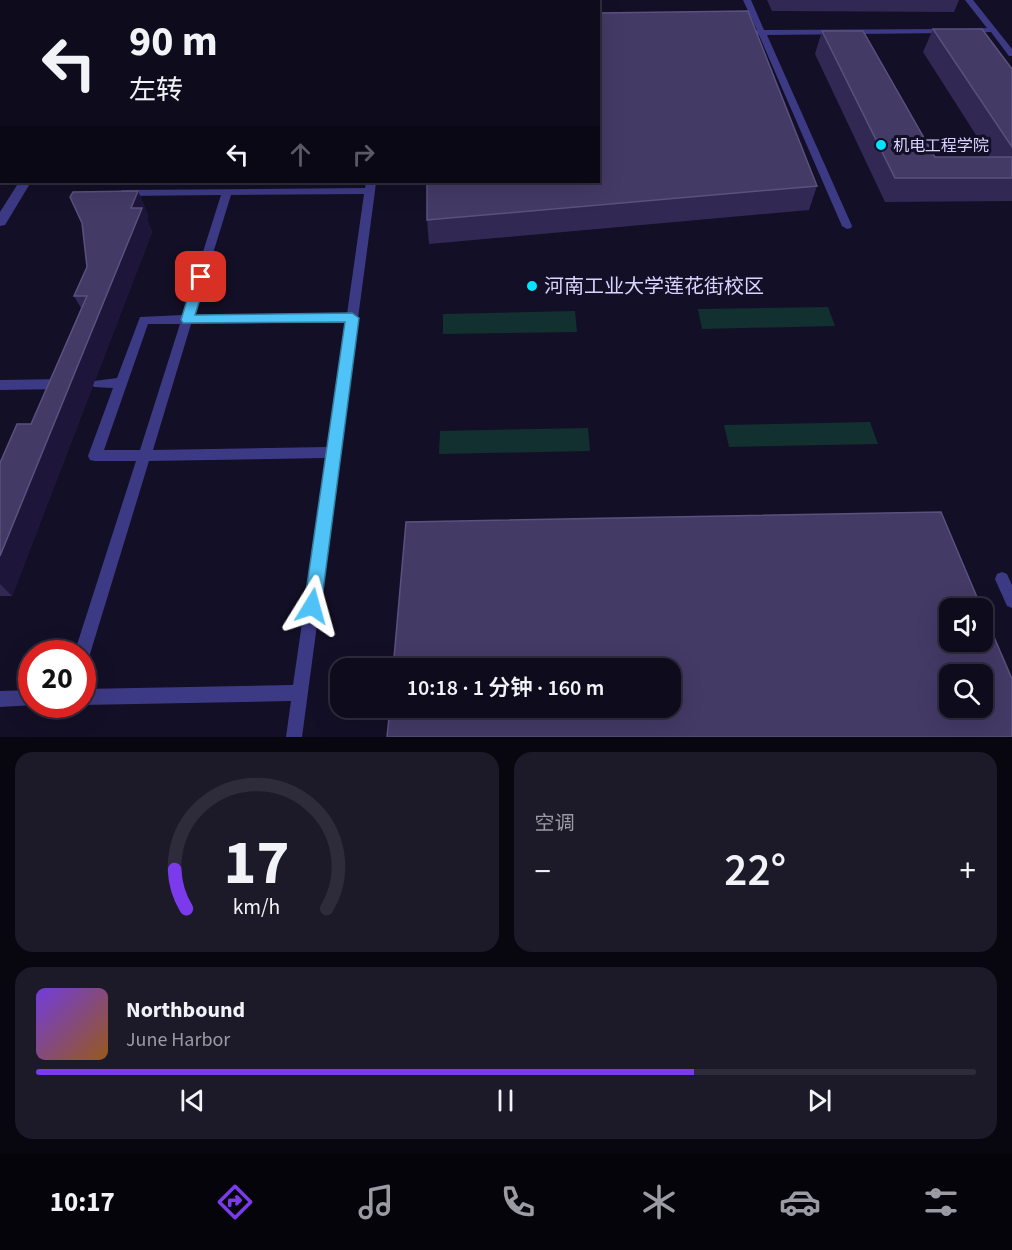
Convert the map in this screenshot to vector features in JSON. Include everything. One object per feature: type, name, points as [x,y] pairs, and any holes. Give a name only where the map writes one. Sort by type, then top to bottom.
[{"type":"street","points":[[0,222],[23,183]]},
{"type":"lane","points":[[747,0],[847,226]]},
{"type":"lane","points":[[969,0],[1012,54]]},
{"type":"lane","points":[[732,34],[993,30]]},
{"type":"lane","points":[[115,193],[227,192],[371,186],[294,737]]},
{"type":"lane","points":[[86,640],[227,192]]},
{"type":"lane","points":[[334,452],[95,456],[144,320],[352,318]]},
{"type":"lane","points":[[98,384],[122,383]]},
{"type":"lane","points":[[0,385],[69,384]]},
{"type":"lane","points":[[1002,579],[1012,601]]},
{"type":"lane","points":[[96,697],[300,693]]},
{"type":"lane","points":[[0,699],[18,698]]},
{"type":"green space","points":[[828,307],[835,326],[702,329],[698,309]]},
{"type":"green space","points":[[575,311],[577,332],[443,334],[443,314]]},
{"type":"green space","points":[[870,422],[878,444],[729,447],[724,425]]},
{"type":"green space","points":[[588,428],[590,451],[439,454],[440,431]]},
{"type":"building","points":[[748,11],[817,186],[427,220],[427,183],[600,183],[600,13]]},
{"type":"building","points":[[933,29],[982,29],[1012,69],[1012,147]]},
{"type":"building","points":[[822,31],[863,31],[935,157],[1012,157],[1012,178],[895,178]]},
{"type":"building","points":[[138,191],[131,208],[142,208],[0,556],[0,463],[17,424],[31,424],[87,296],[74,296],[87,267],[82,223],[70,197],[73,192]]},
{"type":"building","points":[[941,512],[978,598],[939,598],[939,652],[993,652],[993,634],[1012,679],[1012,737],[387,737],[389,718],[681,718],[681,658],[394,658],[406,522]]},
{"type":"place","name":"机电工程学院","points":[[881,145]]},
{"type":"place","name":"河南工业大学莲花街校区","points":[[532,286]]},
{"type":"route","points":[[201,277],[187,320],[352,318],[312,606]]}]
